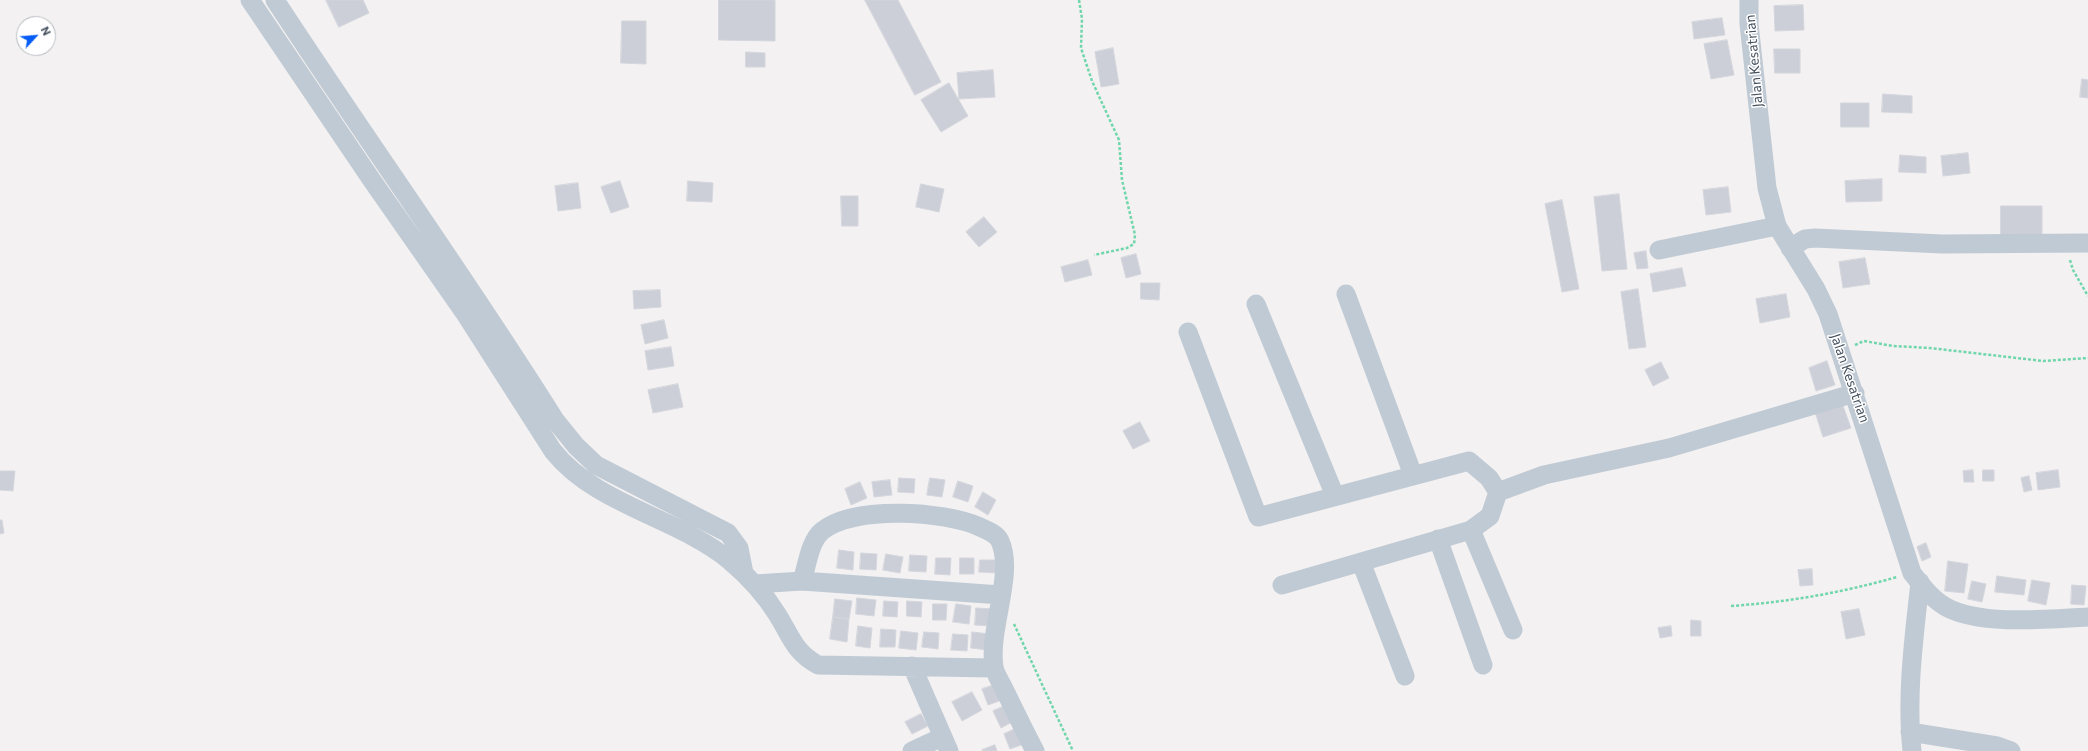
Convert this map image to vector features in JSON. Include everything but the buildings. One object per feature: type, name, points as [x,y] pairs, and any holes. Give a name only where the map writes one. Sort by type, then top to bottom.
[{"type":"street","points":[[250,0],[371,179],[464,312],[560,461],[581,479],[602,492],[642,510],[715,549],[750,578],[777,614],[804,658],[818,665],[994,668]]},
{"type":"street","points":[[275,0],[318,67],[446,251],[556,420],[576,446],[596,465],[728,533],[739,548],[750,578]]},
{"type":"street","name":"Jalan Kesatrian","points":[[1750,0],[1749,24],[1762,154],[1767,188],[1777,226],[1816,289],[1828,314],[1916,577],[1929,594],[1946,607],[1975,618],[2051,619],[2088,617]]},
{"type":"street","points":[[1659,250],[1777,226]]},
{"type":"street","points":[[1790,248],[1805,240],[1815,238],[1942,244],[2088,244]]},
{"type":"street","points":[[1346,294],[1413,476]]},
{"type":"street","points":[[1256,304],[1335,496]]},
{"type":"street","points":[[1188,332],[1258,517],[1469,461],[1489,478],[1498,492]]},
{"type":"street","points":[[1498,492],[1544,475],[1669,448],[1855,393]]},
{"type":"street","points":[[1282,585],[1471,530],[1490,516],[1498,492]]},
{"type":"street","points":[[802,581],[814,542],[822,531],[838,523],[857,517],[929,513],[967,521],[987,530],[999,539],[1003,552],[1004,570],[993,644],[994,668],[1035,751]]},
{"type":"street","points":[[1471,530],[1513,630]]},
{"type":"street","points":[[1438,539],[1483,665]]},
{"type":"street","points":[[1361,562],[1405,676]]},
{"type":"street","points":[[1912,751],[1910,732],[1916,577]]},
{"type":"street","points":[[750,578],[1001,595]]},
{"type":"street","points":[[912,666],[945,744],[912,751]]},
{"type":"street","points":[[1910,732],[1997,746],[2011,751]]},
{"type":"path","points":[[1078,0],[1082,19],[1081,48],[1092,81],[1119,140],[1122,180],[1135,235],[1134,244],[1127,248],[1094,255]]},
{"type":"path","points":[[2068,244],[2073,270],[2088,296]]},
{"type":"path","points":[[1844,360],[1855,345],[1864,341],[1893,346],[1930,348],[2043,361],[2088,358]]},
{"type":"path","points":[[1731,606],[1778,603],[1916,577]]},
{"type":"path","points":[[1014,623],[1073,751]]}]
